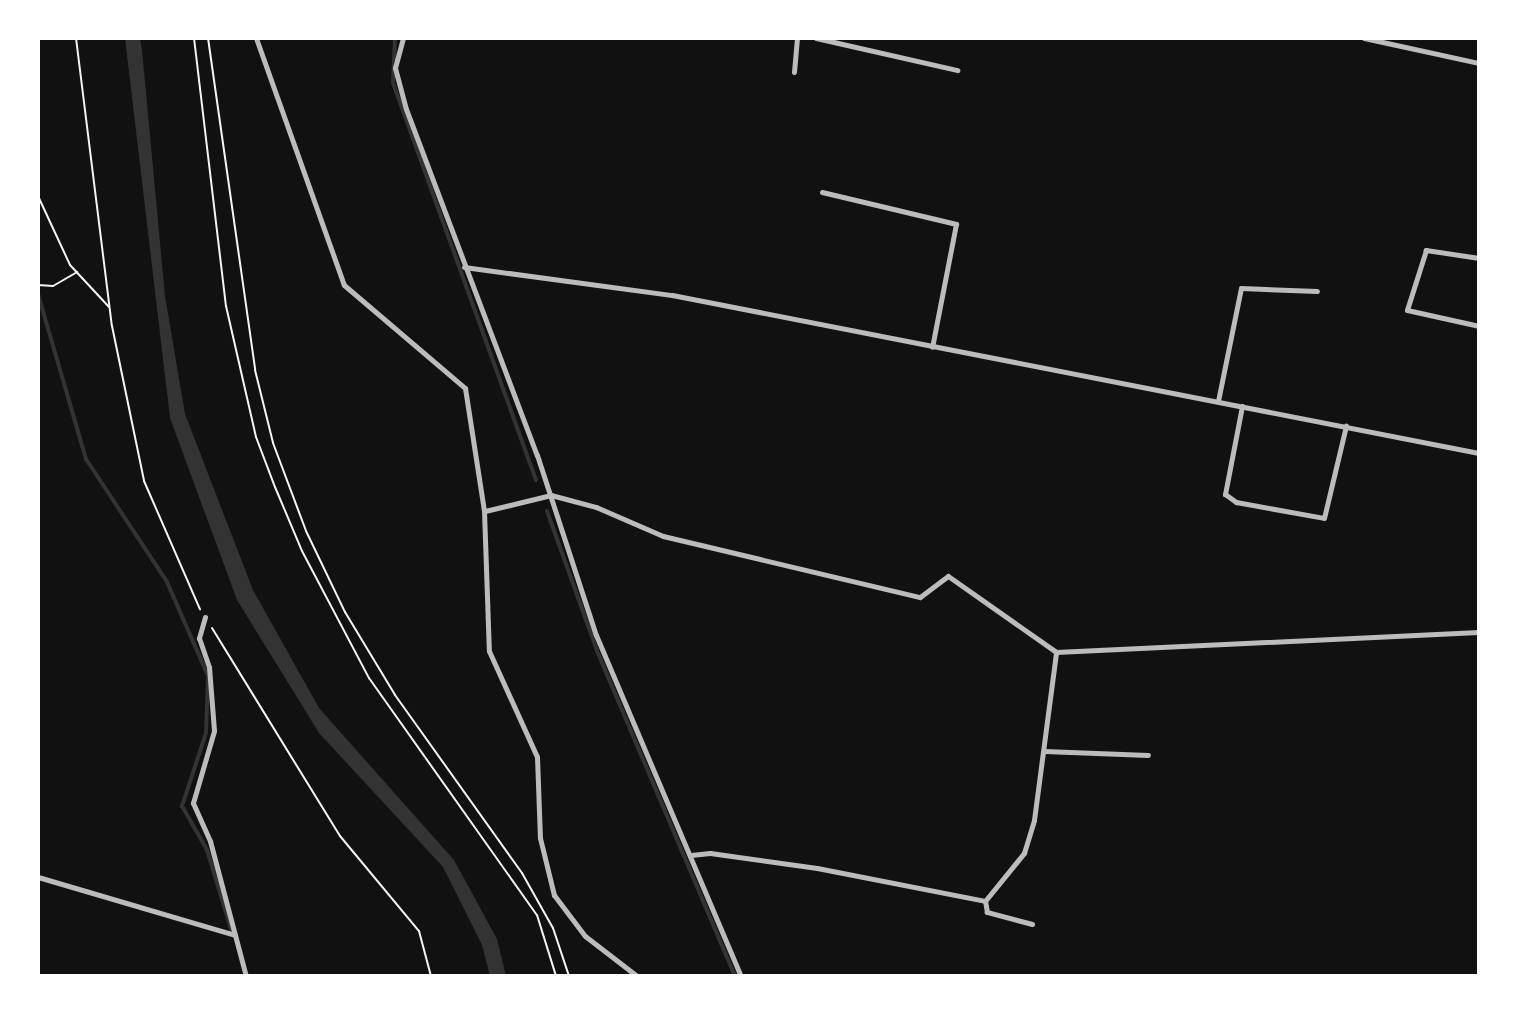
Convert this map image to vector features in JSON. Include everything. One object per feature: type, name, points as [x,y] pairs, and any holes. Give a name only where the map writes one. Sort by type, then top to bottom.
[{"type":"street","points":[[256,38],[344,285],[465,388],[484,511],[489,651],[537,757],[540,838],[554,895],[585,936],[637,976]]},
{"type":"street","points":[[403,38],[395,68],[464,267],[551,495],[596,635],[741,976]]},
{"type":"street","points":[[794,72],[797,38]]},
{"type":"street","points":[[816,38],[957,70]]},
{"type":"street","points":[[1364,38],[1479,63]]},
{"type":"street","points":[[822,192],[956,224],[932,347]]},
{"type":"street","points":[[1479,258],[1426,250],[1407,310],[1479,326]]},
{"type":"street","points":[[464,267],[672,295],[1479,453]]},
{"type":"street","points":[[1218,401],[1241,288],[1317,291]]},
{"type":"street","points":[[1242,406],[1225,494],[1236,502],[1324,518],[1346,426]]},
{"type":"street","points":[[484,511],[551,495],[596,507],[663,536],[920,597],[948,576],[1056,652],[1479,632]]},
{"type":"street","points":[[205,617],[199,638],[209,667],[214,731],[193,803],[210,841],[246,976]]},
{"type":"street","points":[[1032,924],[987,912],[985,901],[1024,853],[1044,751],[1056,652]]},
{"type":"street","points":[[1044,751],[1148,755]]},
{"type":"street","points":[[691,855],[710,853],[817,868],[985,901]]},
{"type":"street","points":[[38,877],[235,935]]},
{"type":"path","points":[[76,38],[110,307],[144,481],[185,583],[340,836],[419,931],[431,976]]},
{"type":"path","points":[[194,38],[226,306],[256,437],[275,487],[302,551],[369,678],[537,915],[556,976]]},
{"type":"path","points":[[208,38],[232,235],[255,370],[273,443],[306,531],[345,612],[395,695],[522,873],[553,928],[569,976]]},
{"type":"path","points":[[38,196],[77,272],[110,307]]},
{"type":"path","points":[[38,285],[53,286],[77,272]]},
{"type":"shaded area","points":[[125,38],[140,38],[142,50],[165,296],[185,414],[253,590],[319,708],[454,860],[497,939],[506,976],[490,976],[482,945],[443,867],[319,733],[237,600],[170,418]]},
{"type":"waterway","points":[[395,38],[393,83],[536,480]]},
{"type":"waterway","points":[[38,294],[86,459],[167,582],[208,676],[206,733],[182,806],[207,850],[232,933]]},
{"type":"waterway","points":[[547,511],[597,651],[735,976]]}]
